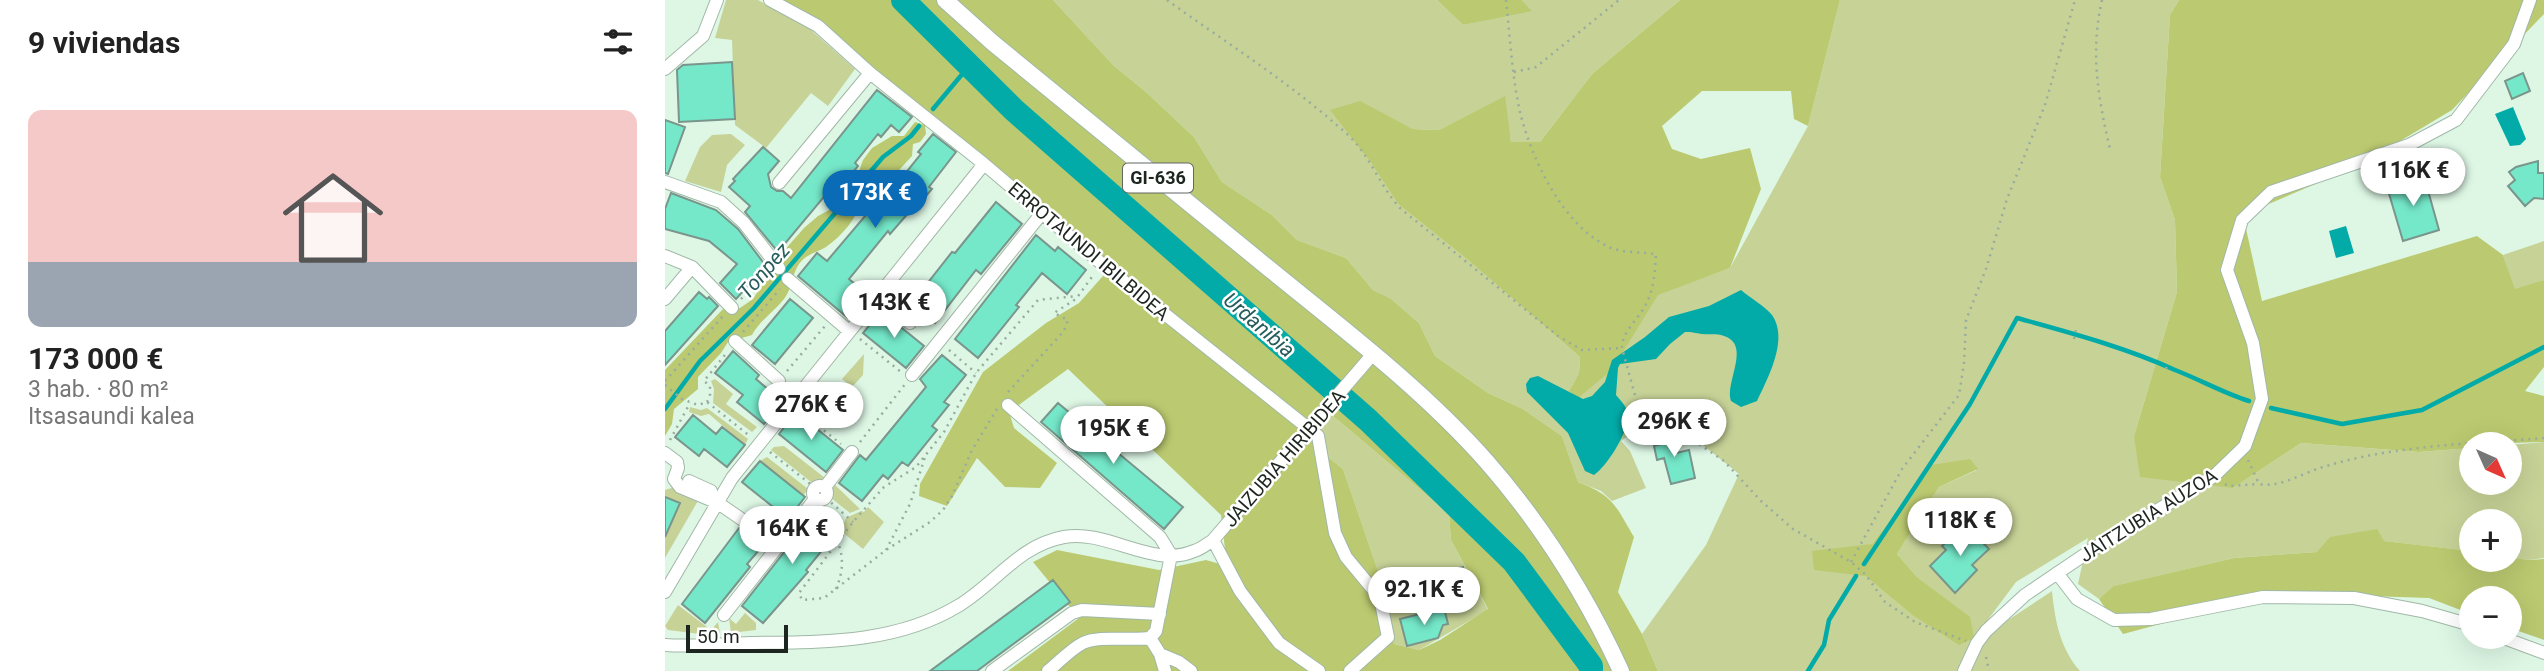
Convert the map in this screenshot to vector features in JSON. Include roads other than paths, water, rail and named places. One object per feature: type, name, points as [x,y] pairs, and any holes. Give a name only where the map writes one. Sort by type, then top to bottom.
[{"type":"main road","name":"GI-636","points":[[945,0],[993,43],[1373,354],[1456,429],[1514,495],[1566,568],[1622,671]]},
{"type":"street","points":[[665,69],[703,36],[717,0]]},
{"type":"street","name":"ERROTAUNDI IBILBIDEA","points":[[770,0],[818,26],[870,73],[984,164],[1102,264],[1309,429]]},
{"type":"street","name":"JAITZUBIA AUZOA","points":[[1964,671],[1977,643],[1986,631],[2025,595],[2214,476],[2245,446],[2262,399],[2253,343],[2227,270],[2242,220],[2271,192],[2409,145],[2456,120],[2514,44],[2530,0]]},
{"type":"street","points":[[779,183],[870,73]]},
{"type":"street","points":[[665,592],[739,469],[984,164]]},
{"type":"street","points":[[665,182],[721,202],[744,223],[776,264]]},
{"type":"street","points":[[912,375],[1042,213]]},
{"type":"street","points":[[665,256],[692,267],[731,308]]},
{"type":"street","points":[[665,299],[692,267]]},
{"type":"street","points":[[788,279],[849,331]]},
{"type":"street","points":[[877,296],[910,323]]},
{"type":"street","points":[[735,341],[779,381],[778,387],[790,403]]},
{"type":"street","name":"JAIZUBIA HIRIBIDEA","points":[[665,645],[851,640],[909,629],[960,606],[1025,551],[1046,541],[1066,536],[1093,537],[1140,551],[1171,555],[1193,552],[1213,540],[1373,354]]},
{"type":"street","points":[[1003,403],[1160,537],[1171,555],[1156,631],[1150,638],[1092,640],[1081,643],[1048,671]]},
{"type":"street","points":[[1309,429],[1318,436],[1335,533],[1346,557],[1380,597],[1388,637],[1350,671]]},
{"type":"street","points":[[665,451],[677,462],[678,468],[670,481],[680,487],[720,499],[753,527],[758,522],[781,540]]},
{"type":"street","points":[[724,615],[781,540],[822,494],[852,452]]},
{"type":"street","points":[[689,481],[751,517]]},
{"type":"street","points":[[1213,540],[1240,591],[1279,643],[1319,671]]},
{"type":"street","name":"JAITZUBIA AUZOA","points":[[2057,573],[2077,598],[2114,620],[2151,619],[2263,597],[2276,597],[2354,598],[2459,622]]},
{"type":"street","points":[[992,671],[1072,613],[1082,610],[1160,614]]},
{"type":"street","points":[[1150,638],[1160,654],[1165,671]]},
{"type":"street","points":[[2522,645],[2544,653]]},
{"type":"street","points":[[1160,654],[1179,662],[1191,671]]},
{"type":"water","points":[[2513,107],[2526,139],[2520,145],[2510,146],[2495,114]]},
{"type":"water","points":[[2346,226],[2354,253],[2336,258],[2329,231]]},
{"type":"water","points":[[1741,290],[1765,308],[1777,325],[1778,347],[1757,401],[1741,407],[1731,401],[1731,385],[1737,356],[1732,341],[1724,336],[1685,332],[1656,359],[1620,364],[1616,395],[1627,412],[1624,433],[1599,471],[1594,475],[1585,471],[1568,433],[1527,392],[1526,384],[1530,378],[1538,376],[1583,399],[1592,396],[1605,382],[1612,360],[1669,317],[1709,306]]},
{"type":"waterway","name":"Urdanibia","points":[[903,0],[1014,110],[1368,420],[1514,562],[1591,666],[1591,671]]},
{"type":"waterway","name":"Tonpez","points":[[933,109],[969,66]]},
{"type":"waterway","name":"Tonpez","points":[[665,409],[700,361],[754,308],[883,157],[911,136],[919,126]]},
{"type":"waterway","points":[[1864,564],[1970,404],[2017,318],[2136,354],[2249,401]]},
{"type":"waterway","points":[[2271,408],[2342,424],[2422,410],[2544,347]]},
{"type":"waterway","points":[[1808,671],[1824,645],[1829,620],[1856,576]]}]
